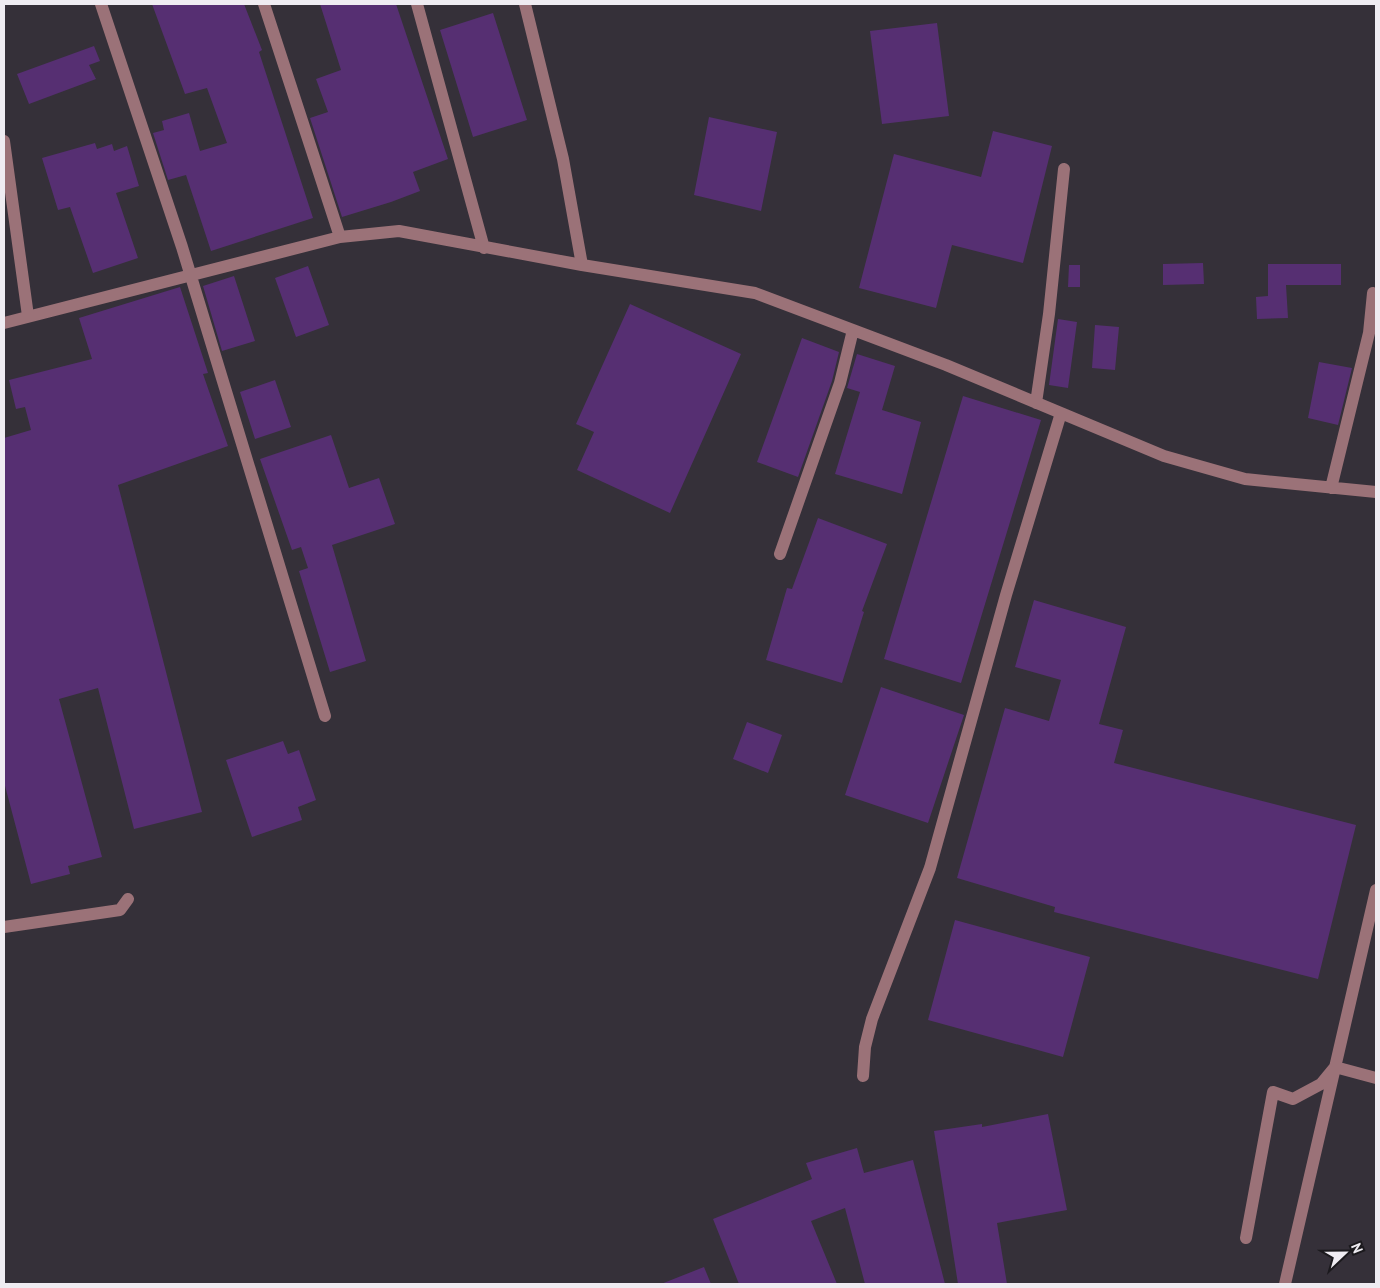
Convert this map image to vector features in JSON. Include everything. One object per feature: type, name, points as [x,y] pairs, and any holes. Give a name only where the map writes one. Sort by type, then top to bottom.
[{"type":"street","points":[[101,4],[190,274],[325,716]]},
{"type":"street","points":[[264,4],[340,237]]},
{"type":"street","points":[[417,4],[484,248]]},
{"type":"street","points":[[525,4],[563,159],[582,265]]},
{"type":"street","points":[[4,141],[28,316]]},
{"type":"street","points":[[1036,403],[1049,314],[1064,169]]},
{"type":"street","points":[[4,323],[340,237],[399,231],[484,248],[755,293],[946,365],[1164,456],[1245,479],[1376,492]]},
{"type":"street","points":[[1331,488],[1368,333],[1373,293]]},
{"type":"street","points":[[780,554],[840,383],[853,330]]},
{"type":"street","points":[[863,1076],[865,1048],[872,1019],[930,868],[1006,595],[1061,413]]},
{"type":"street","points":[[1284,1284],[1376,890]]},
{"type":"street","points":[[4,926],[120,910],[128,899]]},
{"type":"street","points":[[1335,1067],[1376,1078]]},
{"type":"street","points":[[1246,1238],[1273,1092],[1293,1099],[1321,1084],[1335,1067]]},
{"type":"building","points":[[152,4],[244,4],[262,50],[259,52],[313,218],[211,251],[186,175],[168,180],[153,133],[164,130],[162,121],[189,113],[200,151],[227,143],[207,88],[185,94]]},
{"type":"building","points":[[320,4],[396,4],[448,159],[413,172],[420,191],[342,217],[310,118],[328,112],[316,79],[341,70]]},
{"type":"building","points":[[493,13],[527,120],[473,137],[440,30]]},
{"type":"building","points":[[937,23],[949,116],[882,124],[870,31]]},
{"type":"building","points":[[94,46],[100,61],[89,65],[96,79],[29,104],[17,74]]},
{"type":"building","points":[[709,117],[777,132],[761,211],[694,195]]},
{"type":"building","points":[[993,131],[1052,146],[1023,263],[952,245],[936,308],[859,288],[894,154],[981,177]]},
{"type":"building","points":[[95,143],[97,149],[112,144],[114,151],[127,146],[139,186],[116,193],[138,258],[93,273],[70,207],[58,210],[42,158]]},
{"type":"building","points":[[1203,263],[1204,284],[1163,285],[1163,264]]},
{"type":"building","points":[[1268,264],[1341,264],[1341,285],[1286,285],[1288,318],[1257,319],[1256,297],[1268,296]]},
{"type":"building","points":[[1069,265],[1080,265],[1080,287],[1068,287]]},
{"type":"building","points":[[308,266],[329,325],[296,337],[275,278]]},
{"type":"building","points":[[234,276],[255,341],[222,351],[203,286]]},
{"type":"building","points":[[180,287],[208,373],[203,374],[228,446],[118,485],[202,812],[134,829],[98,688],[59,699],[102,857],[68,866],[70,874],[31,884],[4,782],[4,438],[31,430],[25,407],[16,409],[9,380],[92,359],[79,318]]},
{"type":"building","points":[[630,304],[741,354],[670,513],[577,470],[594,432],[576,424]]},
{"type":"building","points":[[1058,319],[1077,322],[1068,388],[1049,385]]},
{"type":"building","points":[[1095,325],[1119,327],[1115,370],[1092,368]]},
{"type":"building","points":[[802,338],[839,352],[832,381],[798,477],[757,462]]},
{"type":"building","points":[[857,354],[895,366],[882,410],[921,422],[902,494],[835,474],[860,392],[847,388]]},
{"type":"building","points":[[1319,362],[1352,368],[1338,425],[1308,418]]},
{"type":"building","points":[[275,380],[291,427],[255,439],[240,392]]},
{"type":"building","points":[[963,396],[1041,420],[961,683],[884,659]]},
{"type":"building","points":[[331,435],[349,488],[379,478],[395,524],[332,545],[366,661],[330,672],[299,571],[308,568],[301,547],[292,550],[260,459]]},
{"type":"building","points":[[818,518],[887,544],[862,611],[864,612],[842,683],[766,660],[787,588],[792,589]]},
{"type":"building","points":[[1034,600],[1126,627],[1099,724],[1123,730],[1114,763],[1356,825],[1318,979],[1054,912],[1055,907],[957,878],[1005,708],[1049,721],[1061,680],[1015,667]]},
{"type":"building","points":[[881,687],[964,715],[928,823],[845,795]]},
{"type":"building","points":[[747,722],[782,735],[768,773],[733,759]]},
{"type":"building","points":[[283,741],[288,754],[299,750],[316,800],[298,807],[302,820],[252,837],[226,760]]},
{"type":"building","points":[[955,920],[1090,957],[1063,1057],[928,1020]]},
{"type":"building","points":[[1048,1114],[1067,1210],[997,1223],[1007,1284],[958,1284],[934,1131],[982,1124],[982,1127]]},
{"type":"building","points":[[857,1148],[864,1173],[913,1160],[945,1284],[865,1284],[845,1208],[811,1221],[837,1284],[739,1284],[713,1219],[812,1179],[806,1163]]},
{"type":"building","points":[[704,1267],[711,1284],[661,1284]]}]
